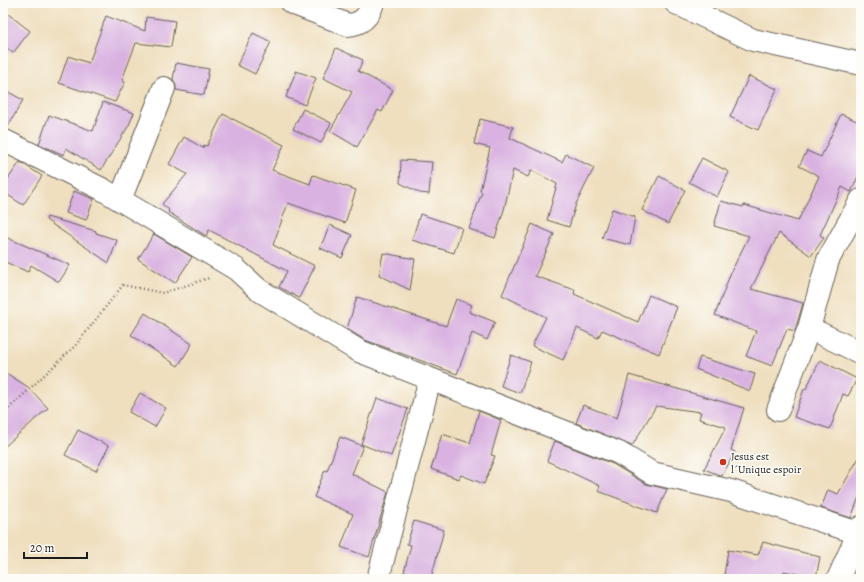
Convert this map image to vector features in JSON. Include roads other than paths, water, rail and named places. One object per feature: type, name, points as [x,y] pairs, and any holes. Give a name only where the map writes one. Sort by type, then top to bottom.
[{"type":"street","points":[[292,3],[348,25],[356,25],[362,21],[370,11],[373,3]]},
{"type":"street","points":[[676,3],[753,40],[861,64]]},
{"type":"street","points":[[120,200],[164,88]]},
{"type":"street","points":[[3,140],[120,200],[236,269],[259,290],[360,351],[620,453],[652,473],[731,491],[860,531],[838,579]]},
{"type":"street","points":[[778,410],[809,328],[828,260],[861,200]]},
{"type":"street","points":[[809,328],[861,353]]},
{"type":"street","points":[[378,579],[430,379]]},
{"type":"place","name":"Jesus est l´Unique espoir","points":[[723,462]]}]
